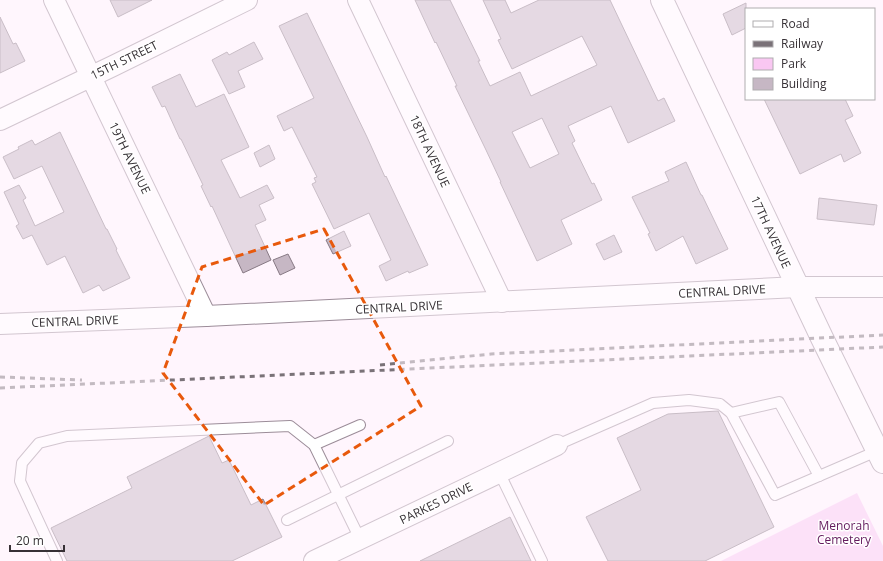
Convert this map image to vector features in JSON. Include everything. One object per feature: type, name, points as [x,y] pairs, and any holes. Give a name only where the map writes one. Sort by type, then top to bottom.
[{"type":"street","name":"19TH AVENUE","points":[[54,0],[206,316]]},
{"type":"street","name":"15TH STREET","points":[[0,120],[247,0]]},
{"type":"street","name":"18TH AVENUE","points":[[358,0],[502,302]]},
{"type":"street","name":"17TH AVENUE","points":[[662,0],[880,457]]},
{"type":"street","name":"CENTRAL DRIVE","points":[[0,324],[206,316],[798,287],[883,287]]},
{"type":"street","name":"PARKES DRIVE","points":[[314,561],[557,444]]},
{"type":"lane","points":[[557,444],[653,403],[689,400],[720,404],[731,413],[774,495],[820,476],[880,457]]},
{"type":"lane","points":[[731,413],[779,402],[820,476]]},
{"type":"lane","points":[[57,561],[20,481],[22,463],[39,443],[66,436],[290,426],[314,445],[360,539]]},
{"type":"lane","points":[[314,445],[360,426]]},
{"type":"lane","points":[[287,520],[448,441]]},
{"type":"lane","points":[[500,472],[542,561]]},
{"type":"highlighted area","points":[[324,229],[421,406],[264,505],[163,373],[202,267]]},
{"type":"green space","name":"Menorah Cemetery","points":[[857,493],[883,546],[883,561],[721,561]]},
{"type":"building","points":[[110,0],[152,0],[118,17]]},
{"type":"building","points":[[415,0],[450,0],[480,61],[478,61],[490,86],[520,72],[531,96],[597,65],[582,36],[512,69],[498,40],[501,39],[483,0],[505,0],[511,13],[539,0],[610,0],[658,101],[664,98],[675,121],[628,143],[611,106],[568,126],[575,141],[572,143],[592,184],[594,183],[602,200],[561,220],[572,244],[537,261],[455,86],[457,86],[436,42],[435,43]],"holes":[[[542,118],[559,154],[530,168],[512,132]]]},
{"type":"building","points":[[746,3],[745,28],[732,35],[723,14]]},
{"type":"building","points":[[307,13],[428,265],[409,273],[408,271],[386,281],[379,266],[391,260],[369,213],[334,229],[312,184],[316,182],[314,178],[317,177],[292,127],[284,131],[277,116],[314,98],[279,26]]},
{"type":"building","points":[[0,17],[13,44],[16,43],[25,61],[0,73]]},
{"type":"building","points":[[254,42],[263,59],[238,71],[245,87],[229,94],[212,60],[227,52],[229,55]]},
{"type":"building","points":[[180,74],[196,107],[224,94],[249,147],[221,160],[240,198],[267,185],[274,198],[259,205],[266,220],[255,225],[271,260],[243,273],[212,206],[211,207],[201,186],[203,185],[165,106],[162,107],[152,87]]},
{"type":"building","points":[[764,100],[845,100],[853,116],[845,120],[861,153],[844,162],[841,154],[800,174]]},
{"type":"building","points":[[60,132],[130,278],[103,291],[99,285],[83,293],[65,256],[47,265],[32,235],[23,239],[16,226],[19,224],[4,192],[19,185],[26,198],[23,200],[35,226],[64,212],[42,166],[14,179],[3,157],[32,140],[35,145]]},
{"type":"building","points":[[269,145],[275,159],[260,167],[254,153]]},
{"type":"building","points":[[686,162],[728,249],[696,264],[683,236],[656,251],[648,234],[650,233],[632,197],[669,181],[665,172]]},
{"type":"building","points":[[819,198],[877,205],[874,225],[817,219]]},
{"type":"building","points":[[344,231],[351,246],[333,254],[326,240]]},
{"type":"building","points":[[614,235],[622,252],[604,260],[596,244]]},
{"type":"building","points":[[288,254],[295,268],[280,275],[273,260]]},
{"type":"building","points":[[718,411],[774,527],[705,561],[608,561],[586,517],[641,490],[617,438],[668,414]]},
{"type":"building","points":[[209,436],[222,463],[229,460],[251,505],[263,499],[282,537],[232,561],[67,561],[51,528],[132,488],[127,477]]},
{"type":"building","points":[[510,517],[531,561],[420,561]]},
{"type":"railway","points":[[380,365],[491,354],[883,335]]},
{"type":"railway","points":[[0,388],[883,347]]},
{"type":"railway","points":[[0,377],[82,380]]}]
